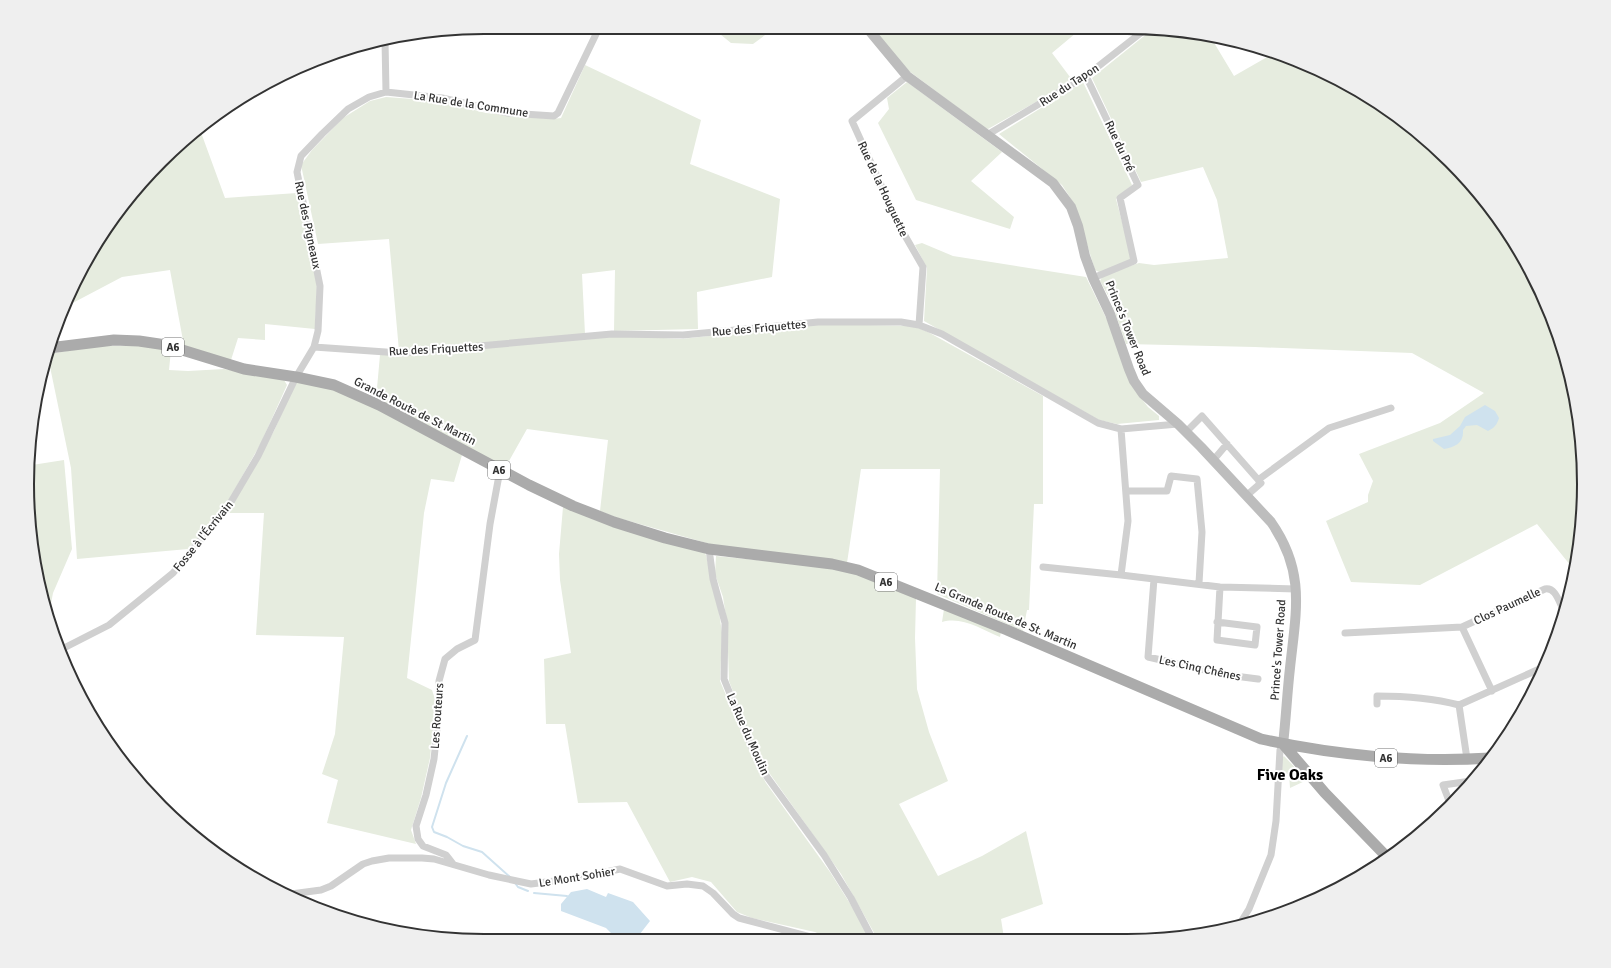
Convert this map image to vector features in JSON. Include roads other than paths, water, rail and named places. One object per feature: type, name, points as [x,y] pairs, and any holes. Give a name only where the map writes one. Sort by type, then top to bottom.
[{"type":"main road","name":"Prince's Tower Road","points":[[872,34],[907,76],[1053,183],[1071,207],[1078,226],[1085,256],[1093,278],[1110,314],[1134,381],[1143,394],[1178,424],[1271,522],[1284,542],[1294,573],[1296,589],[1295,623],[1283,744]]},
{"type":"main road","name":"Grande Route de St Martin","points":[[55,347],[114,340],[139,341],[166,345],[244,369],[296,377],[334,385],[379,405],[500,470],[573,506],[614,522],[665,538],[709,548]]},
{"type":"main road","name":"La Grande Route de St. Martin","points":[[709,548],[832,564],[858,570],[1007,630],[1261,739],[1283,744]]},
{"type":"main road","name":"A6","points":[[1283,744],[1388,758],[1483,760]]},
{"type":"main road","points":[[1283,744],[1298,764],[1383,853]]},
{"type":"main road","points":[[1298,764],[1296,759],[1297,753],[1304,748]]},
{"type":"street","name":"La Rue de la Commune","points":[[386,92],[442,98],[508,112],[554,116],[558,113],[596,34]]},
{"type":"street","name":"Rue du Tapon","points":[[987,135],[1086,76],[1139,34]]},
{"type":"street","points":[[386,45],[386,92]]},
{"type":"street","name":"Rue de la Houguette","points":[[907,76],[852,121],[900,227],[923,267],[919,325]]},
{"type":"street","name":"Rue du Pré","points":[[1086,76],[1138,185],[1120,198],[1134,261],[1093,278]]},
{"type":"street","name":"Rue des Pigneaux","points":[[296,377],[314,347],[318,331],[320,286],[297,172],[301,156],[348,109],[369,97],[386,92]]},
{"type":"street","name":"Rue des Friquettes","points":[[314,347],[400,354],[612,334],[683,335],[818,322],[901,322],[919,325],[942,334],[1098,423],[1121,429],[1178,424]]},
{"type":"street","name":"Fosse à l'Écrivain","points":[[65,648],[109,625],[173,573],[228,508],[258,456],[296,377]]},
{"type":"street","points":[[1258,480],[1329,428],[1391,408]]},
{"type":"street","points":[[1186,432],[1202,416],[1261,483],[1246,496]]},
{"type":"street","points":[[1121,429],[1128,521],[1121,575]]},
{"type":"street","points":[[1216,457],[1227,444]]},
{"type":"street","name":"Les Routeurs","points":[[453,864],[446,855],[423,846],[418,839],[416,826],[426,795],[434,759],[439,710],[439,681],[445,659],[457,649],[475,640],[490,524],[500,470]]},
{"type":"street","points":[[1126,491],[1167,491],[1171,476],[1197,479],[1202,532],[1199,583]]},
{"type":"street","name":"La Rue du Moulin","points":[[709,548],[713,578],[725,623],[724,679],[752,748],[767,777],[824,855],[851,898],[870,934]]},
{"type":"street","points":[[1043,567],[1199,583],[1220,587],[1296,589]]},
{"type":"street","name":"Les Cinq Chênes","points":[[1154,579],[1148,657],[1227,675],[1258,678]]},
{"type":"street","points":[[1217,622],[1257,627],[1255,645],[1217,640],[1217,622],[1220,587]]},
{"type":"street","name":"Clos Paumelle","points":[[1345,634],[1462,627],[1549,588],[1554,590],[1561,604]]},
{"type":"street","name":"Clos Paumelle","points":[[1462,627],[1492,691]]},
{"type":"street","points":[[1377,704],[1377,696],[1400,696],[1441,701],[1459,705],[1537,670]]},
{"type":"street","points":[[1459,705],[1467,759]]},
{"type":"street","points":[[1242,919],[1249,909],[1271,855],[1276,821],[1280,750],[1283,744]]},
{"type":"street","points":[[1448,799],[1443,785],[1464,782]]},
{"type":"street","name":"Le Mont Sohier","points":[[299,894],[321,890],[331,886],[363,864],[389,858],[428,858],[510,881],[531,884],[578,878],[620,869],[667,886],[687,884],[703,886],[714,893],[733,914],[739,918],[799,934]]},
{"type":"water","points":[[1485,405],[1495,411],[1499,418],[1492,429],[1488,431],[1477,425],[1466,426],[1463,430],[1462,438],[1458,444],[1444,449],[1433,441],[1433,439],[1450,435],[1460,426],[1465,417]]},
{"type":"water","points":[[587,889],[606,897],[608,893],[633,902],[650,921],[640,934],[612,934],[606,928],[561,911],[561,904],[571,892]]},
{"type":"waterway","points":[[467,736],[446,783],[432,827],[434,832],[463,846],[482,852],[510,877]]},
{"type":"waterway","points":[[515,883],[518,887],[528,891]]},
{"type":"waterway","points":[[534,893],[567,896]]},
{"type":"district","name":"Five Oaks","points":[[1290,774]]}]
